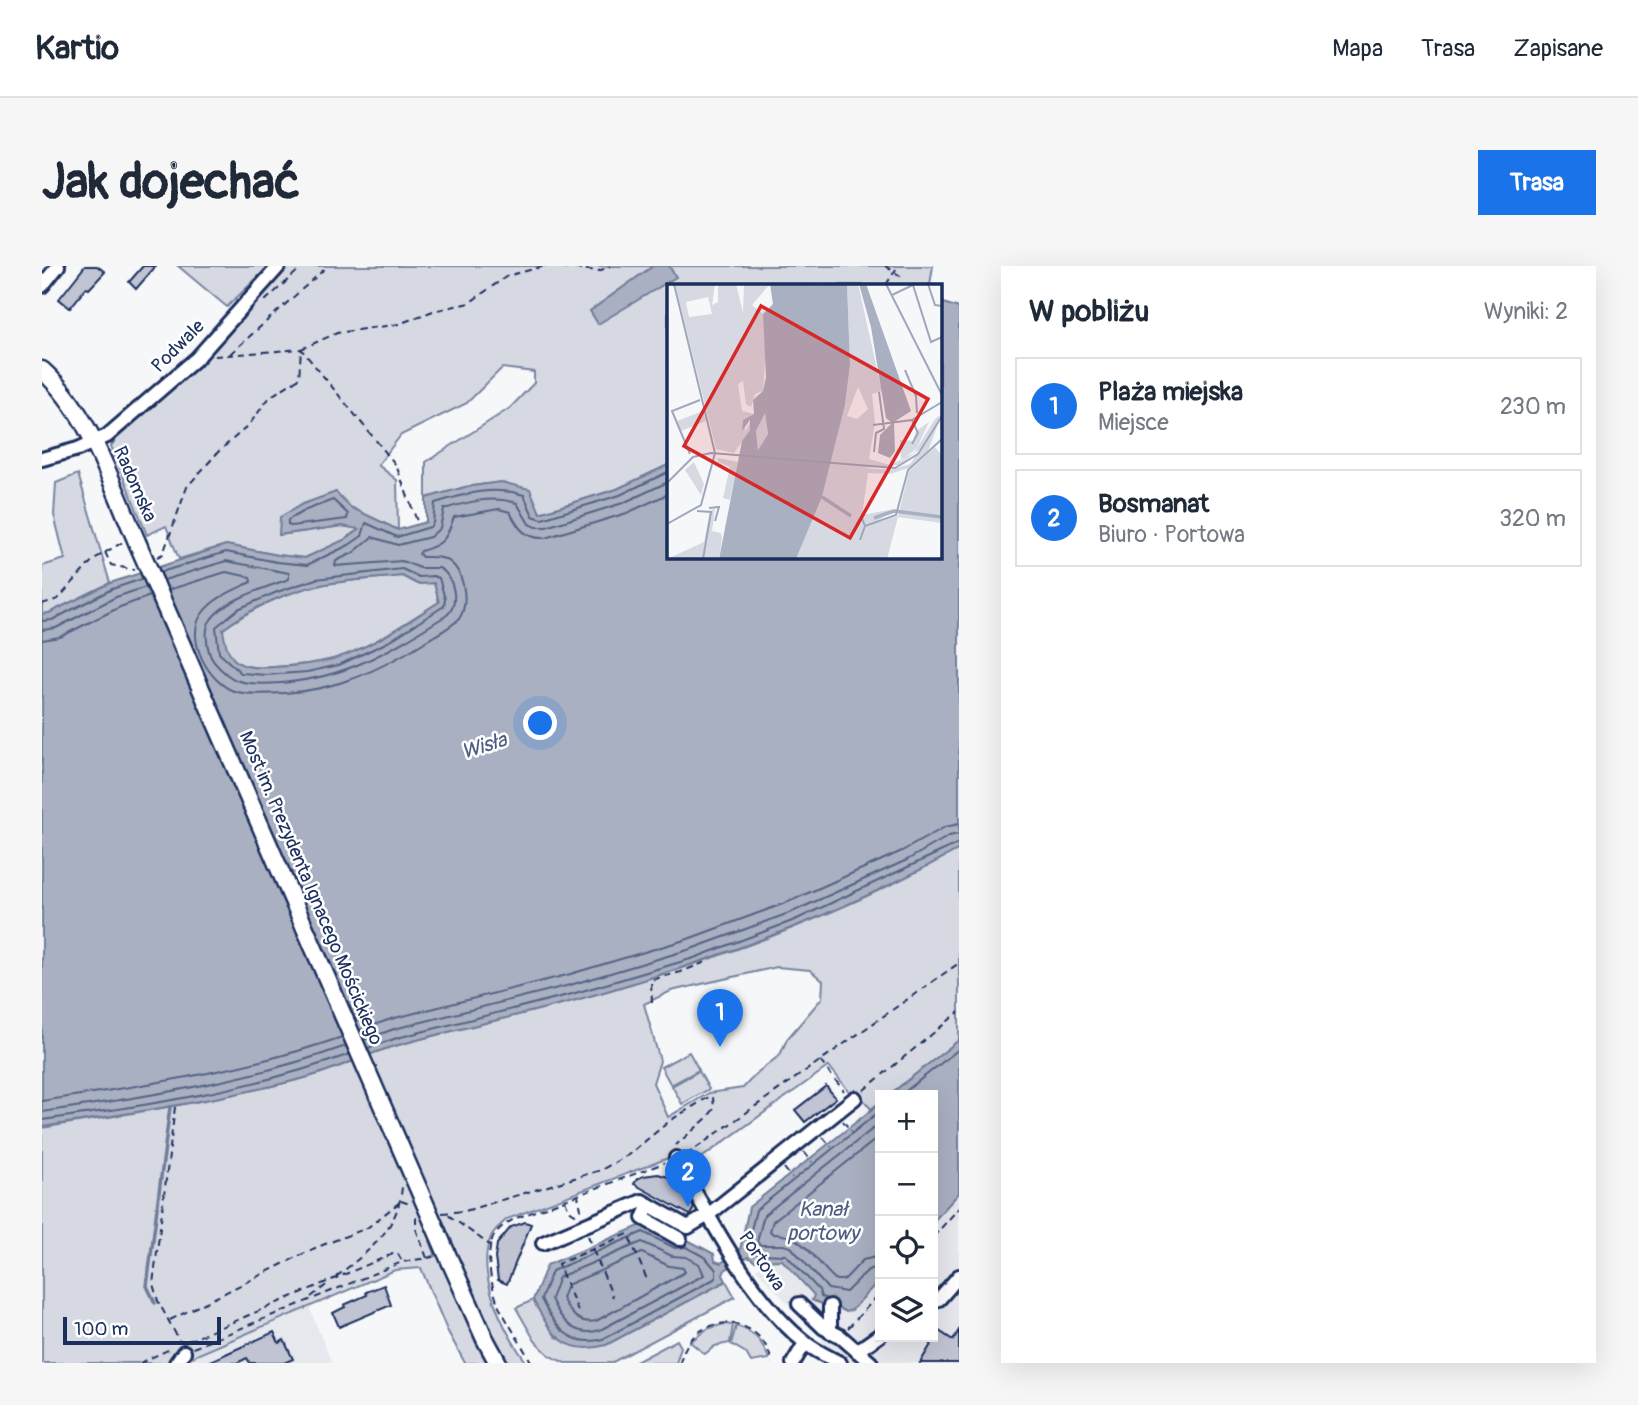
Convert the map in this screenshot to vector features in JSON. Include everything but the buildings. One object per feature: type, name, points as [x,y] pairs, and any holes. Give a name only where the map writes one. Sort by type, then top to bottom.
[{"type":"main road","name":"Radomska","points":[[42,370],[72,403],[94,443],[133,540]]},
{"type":"main road","name":"Most im. Prezydenta Ignacego Mościckiego","points":[[133,540],[446,1252],[498,1363]]},
{"type":"street","points":[[42,286],[58,266]]},
{"type":"street","name":"Podwale","points":[[94,443],[107,436],[197,358],[279,266]]},
{"type":"street","name":"Radomska","points":[[42,459],[94,443]]},
{"type":"street","points":[[543,1243],[642,1201],[688,1227],[708,1216],[853,1099]]},
{"type":"street","name":"Portowa","points":[[676,1158],[708,1216],[762,1299],[805,1343],[840,1363]]},
{"type":"street","points":[[649,1205],[643,1218],[680,1239]]},
{"type":"street","points":[[938,1299],[959,1276]]},
{"type":"street","points":[[799,1304],[824,1328],[871,1363]]},
{"type":"street","points":[[830,1306],[835,1334]]},
{"type":"street","points":[[857,1351],[875,1338]]},
{"type":"street","points":[[793,1363],[805,1343]]},
{"type":"path","points":[[229,355],[328,266]]},
{"type":"path","points":[[197,358],[301,349],[337,332],[399,324],[433,311],[469,303],[507,276],[545,266]]},
{"type":"path","points":[[550,266],[599,271],[610,266]]},
{"type":"path","points":[[885,266],[902,277]]},
{"type":"path","points":[[887,284],[898,266]]},
{"type":"path","points":[[301,349],[396,465],[417,521]]},
{"type":"path","points":[[163,554],[187,487],[219,451],[248,426],[270,397],[299,378],[301,349]]},
{"type":"path","points":[[42,604],[58,599],[94,559],[133,540]]},
{"type":"path","points":[[652,1002],[651,980],[708,961]]},
{"type":"path","points":[[531,1363],[499,1307],[489,1257],[496,1233],[514,1219],[687,1154],[959,963]]},
{"type":"path","points":[[820,1061],[853,1099],[959,1012]]},
{"type":"path","points":[[447,1214],[508,1199],[601,1170],[628,1156],[671,1120],[713,1097],[714,1109],[707,1118],[678,1141],[674,1148],[676,1158]]},
{"type":"path","points":[[175,1107],[153,1284],[158,1301],[170,1320],[180,1350]]},
{"type":"path","points":[[842,1119],[851,1131]]},
{"type":"path","points":[[822,1135],[831,1147]]},
{"type":"path","points":[[802,1150],[812,1162]]},
{"type":"path","points":[[782,1166],[792,1178]]},
{"type":"path","points":[[565,1200],[571,1212],[579,1212],[581,1205],[578,1195]]},
{"type":"path","points":[[170,1320],[315,1248],[367,1228],[401,1201]]},
{"type":"path","points":[[401,1201],[416,1205]]},
{"type":"path","points":[[308,1300],[386,1234],[401,1201]]},
{"type":"path","points":[[938,1232],[959,1209]]},
{"type":"path","points":[[437,1211],[447,1214],[491,1247]]},
{"type":"path","points":[[180,1350],[402,1262],[428,1258],[416,1229],[416,1217]]},
{"type":"path","points":[[586,1231],[613,1297]]},
{"type":"path","points":[[578,1311],[558,1264],[592,1248],[628,1234],[648,1282]]},
{"type":"path","points":[[180,1350],[396,1253],[402,1262]]},
{"type":"path","points":[[835,1334],[875,1298]]},
{"type":"path","points":[[680,1363],[687,1344],[699,1332],[714,1325],[731,1323],[747,1328],[761,1339],[770,1353],[772,1363]]},
{"type":"path","points":[[140,1363],[170,1349]]},
{"type":"shaded area","points":[[178,266],[269,266],[227,307]]},
{"type":"shaded area","points":[[285,266],[653,266],[590,311],[675,277],[669,266],[933,266],[930,284],[667,284],[667,465],[617,489],[539,513],[501,482],[465,487],[426,498],[426,462],[510,408],[534,383],[534,372],[502,368],[467,403],[401,435],[378,465],[397,480],[398,530],[350,507],[336,492],[279,535],[342,526],[360,529],[344,540],[305,558],[226,545],[179,559],[166,526],[147,535],[111,446],[187,374]]},
{"type":"shaded area","points":[[78,474],[110,583],[42,614],[42,566],[65,559],[54,515],[56,483]]},
{"type":"shaded area","points":[[402,576],[417,584],[434,583],[439,602],[388,634],[348,654],[312,663],[262,668],[244,666],[238,662],[228,651],[224,641],[222,630],[244,615],[282,596],[331,583]]},
{"type":"shaded area","points":[[959,849],[959,1040],[895,1090],[875,1090],[875,1106],[871,1109],[863,1099],[858,1103],[829,1066],[693,1164],[684,1152],[507,1219],[492,1235],[486,1266],[494,1302],[501,1319],[527,1363],[508,1361],[493,1334],[448,1233],[430,1241],[435,1254],[428,1258],[438,1255],[487,1363],[465,1363],[447,1330],[421,1268],[395,1270],[187,1359],[188,1363],[42,1363],[42,1128],[202,1101],[297,1080],[389,1048],[626,986],[724,954],[867,896]],"holes":[[[777,967],[810,970],[823,981],[822,998],[787,1039],[780,1055],[743,1088],[709,1093],[668,1117],[653,1083],[660,1061],[644,1004],[671,991]]]},
{"type":"shaded area","points":[[689,1052],[699,1070],[671,1085],[661,1067]]},
{"type":"shaded area","points":[[699,1071],[709,1089],[682,1104],[672,1086]]},
{"type":"shaded area","points":[[959,1193],[959,1328],[943,1363],[852,1363],[825,1347],[821,1337],[756,1269],[766,1261],[782,1260],[822,1305],[852,1310],[875,1285],[875,1342],[938,1342],[938,1216]]},
{"type":"shaded area","points":[[726,1281],[735,1297],[611,1363],[565,1363],[550,1356],[535,1341],[516,1308],[533,1300],[556,1337],[606,1345]]},
{"type":"shaded area","points":[[309,1307],[332,1363],[188,1363],[187,1360]]},
{"type":"shaded area","points":[[724,1324],[733,1325],[730,1343],[715,1346],[705,1354],[690,1342],[707,1329]]},
{"type":"shaded area","points":[[736,1326],[757,1338],[769,1359],[751,1362],[746,1353],[731,1344]]},
{"type":"shaded area","points":[[677,1340],[681,1347],[676,1363],[634,1363]]},
{"type":"water","points":[[653,266],[669,266],[676,277],[598,324],[590,311]]},
{"type":"water","name":"Wisła","points":[[942,303],[959,308],[959,849],[867,896],[820,916],[724,953],[626,985],[389,1048],[324,1072],[265,1088],[42,1127],[42,614],[110,583],[226,545],[305,558],[344,540],[359,529],[342,526],[279,535],[280,517],[303,504],[336,492],[350,507],[398,530],[426,522],[426,498],[465,487],[501,482],[530,489],[540,513],[617,489],[667,465],[667,558],[942,558]],"holes":[[[402,576],[417,584],[434,583],[439,602],[375,642],[333,659],[262,668],[244,666],[232,657],[225,641],[223,629],[257,608],[308,588]]]},
{"type":"water","points":[[959,1040],[959,1193],[938,1216],[938,1090],[895,1090]]},
{"type":"water","name":"Kanał portowy","points":[[875,1107],[875,1285],[852,1310],[846,1312],[812,1300],[814,1295],[782,1260],[754,1261],[748,1257],[725,1270],[723,1275],[726,1281],[606,1345],[592,1348],[579,1348],[560,1339],[533,1300],[547,1265],[644,1224],[682,1237],[714,1254],[715,1261],[721,1263],[740,1250],[749,1207]]},
{"type":"waterway","points":[[155,1303],[147,1286],[170,1107]]},
{"type":"place","name":"Plaża miejska","points":[[720,1047]]},
{"type":"place","name":"Bosmanat","points":[[688,1207]]}]
